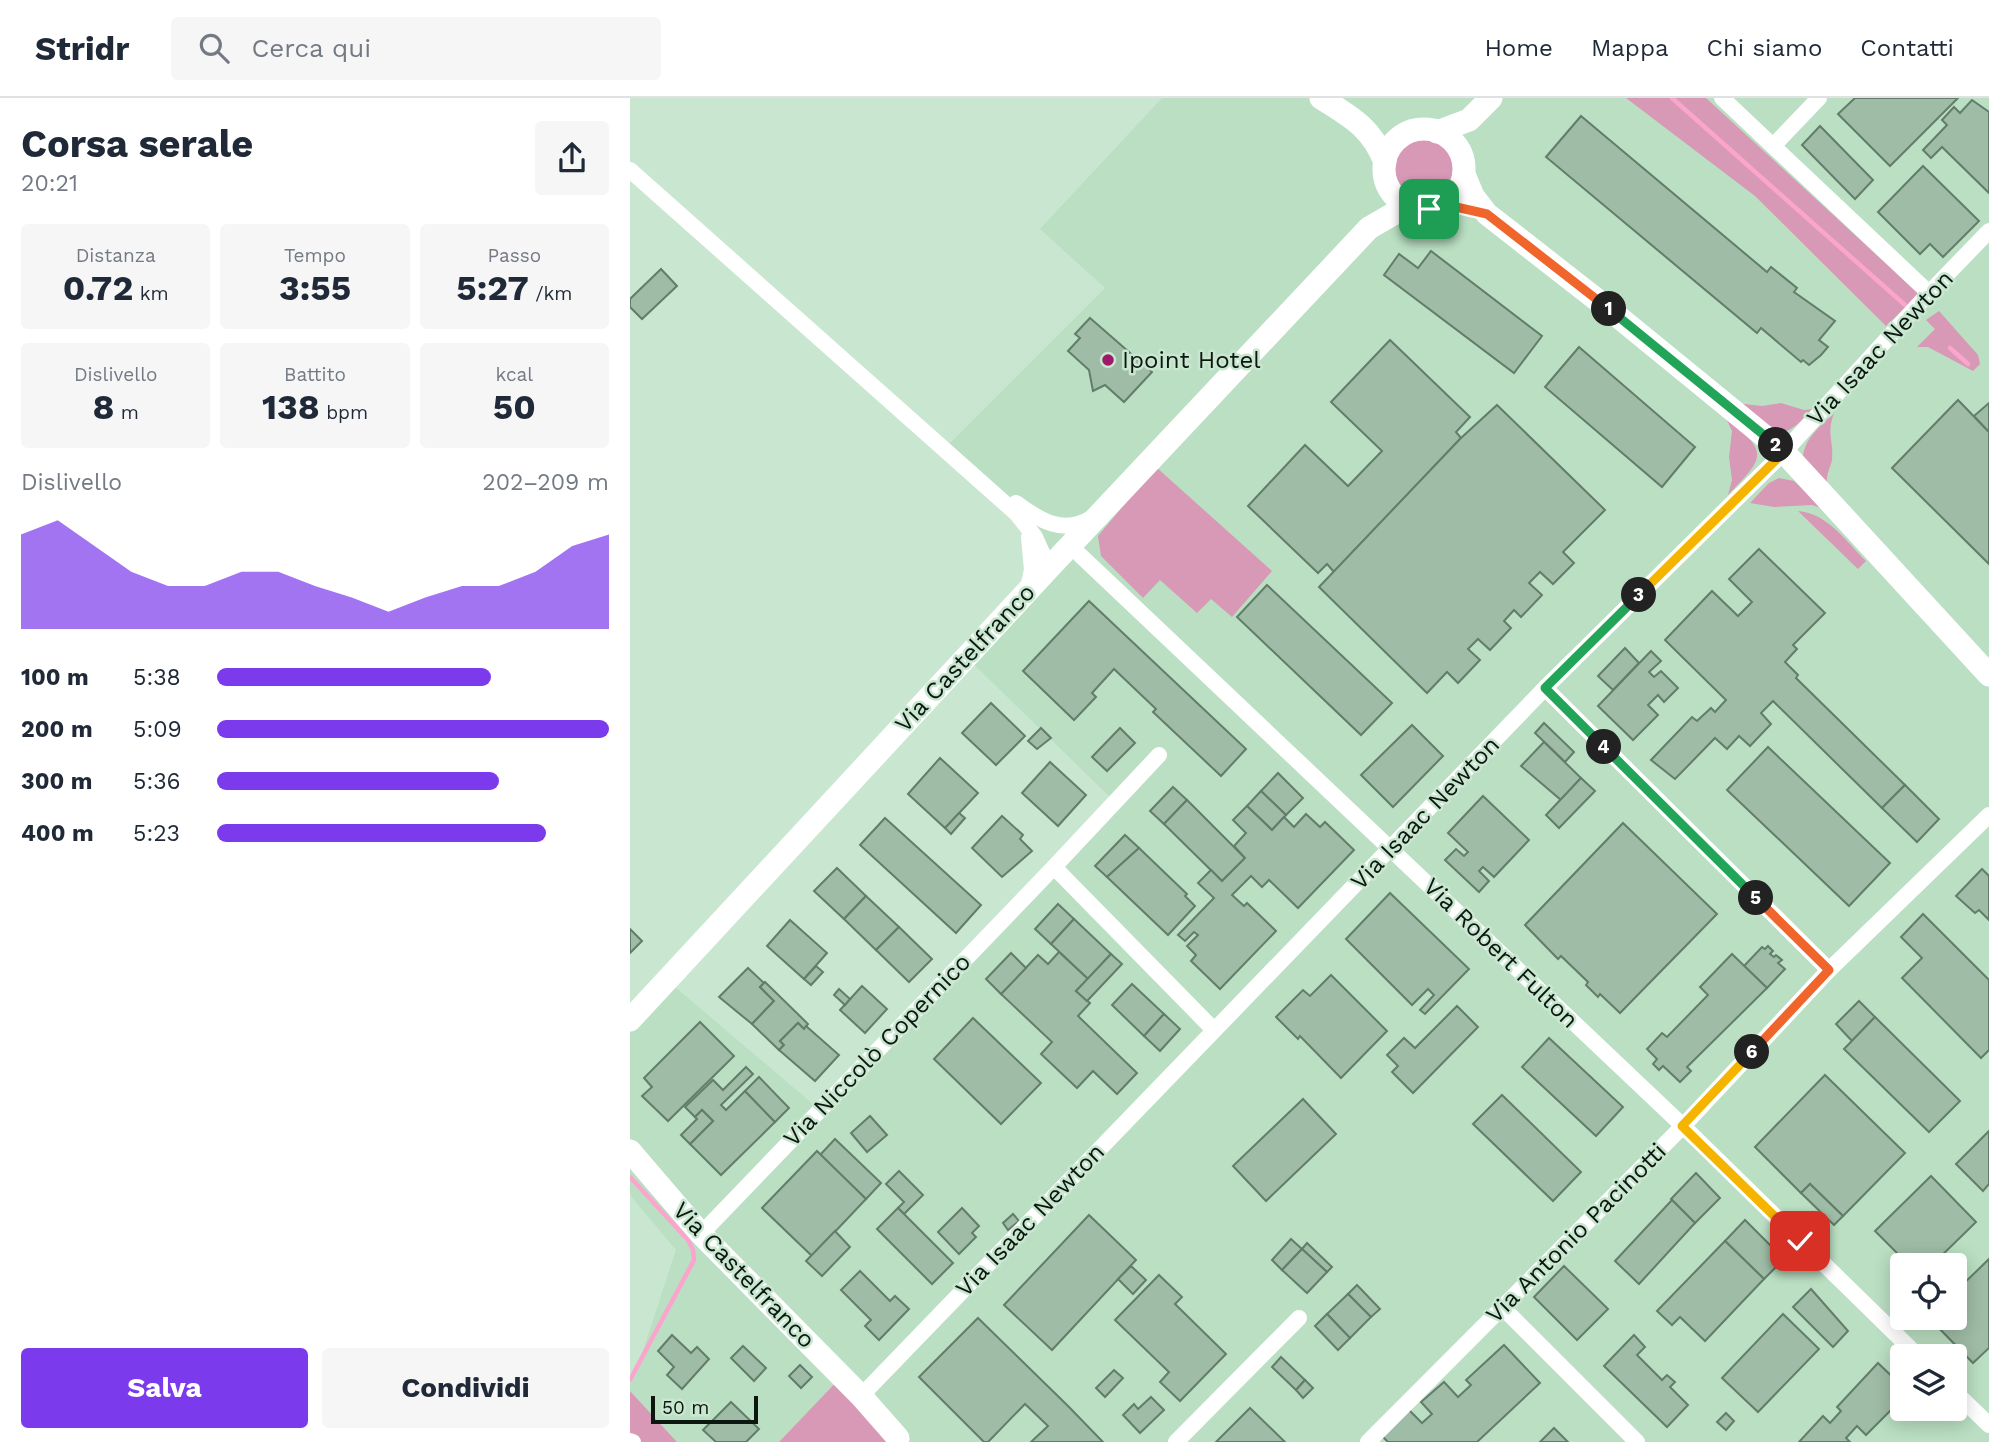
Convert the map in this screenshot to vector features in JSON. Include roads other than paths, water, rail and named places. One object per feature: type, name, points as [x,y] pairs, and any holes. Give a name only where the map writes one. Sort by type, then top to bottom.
[{"type":"street","points":[[1321,98],[1364,126],[1379,146],[1396,199],[1408,206],[1429,209],[1443,204],[1457,192],[1473,123],[1487,103]]},
{"type":"street","points":[[1722,98],[1929,293]]},
{"type":"street","points":[[1774,145],[1819,98]]},
{"type":"street","points":[[1437,132],[1469,120],[1487,103]]},
{"type":"street","points":[[1364,126],[1408,133]]},
{"type":"street","points":[[1369,228],[1393,144],[1408,133],[1424,129],[1450,139],[1463,165],[1473,196],[1487,214],[1784,452],[1989,676]]},
{"type":"street","name":"Via Castelfranco","points":[[630,170],[1027,525],[1049,568],[630,1020]]},
{"type":"street","points":[[1443,204],[1487,214]]},
{"type":"street","points":[[1049,568],[1369,228],[1408,206]]},
{"type":"street","name":"Via Isaac Newton","points":[[861,1396],[1545,688],[1784,452],[1989,231]]},
{"type":"street","points":[[973,475],[1041,520],[1055,525],[1073,527],[1104,510]]},
{"type":"street","points":[[1026,592],[1032,570],[1027,525]]},
{"type":"street","name":"Via Robert Fulton","points":[[1080,555],[1682,1126],[1906,1344]]},
{"type":"street","points":[[1545,688],[1829,970]]},
{"type":"street","name":"Via Niccolò Copernico","points":[[701,1234],[1159,755]]},
{"type":"street","name":"Via Antonio Pacinotti","points":[[1368,1442],[1682,1126],[1829,970],[1989,815]]},
{"type":"street","points":[[1054,867],[1214,1030]]},
{"type":"street","name":"Via Castelfranco","points":[[630,1151],[701,1234],[861,1396],[889,1441]]},
{"type":"street","points":[[1502,1307],[1636,1442]]},
{"type":"street","points":[[1177,1442],[1299,1318]]},
{"type":"street","points":[[1967,1404],[1989,1425]]},
{"type":"waterway","points":[[1672,98],[1905,305]]},
{"type":"waterway","points":[[1950,348],[1968,364]]},
{"type":"waterway","points":[[630,1177],[688,1240],[694,1260],[630,1380]]},
{"type":"place","name":"Ipoint Hotel","points":[[1108,360]]}]
